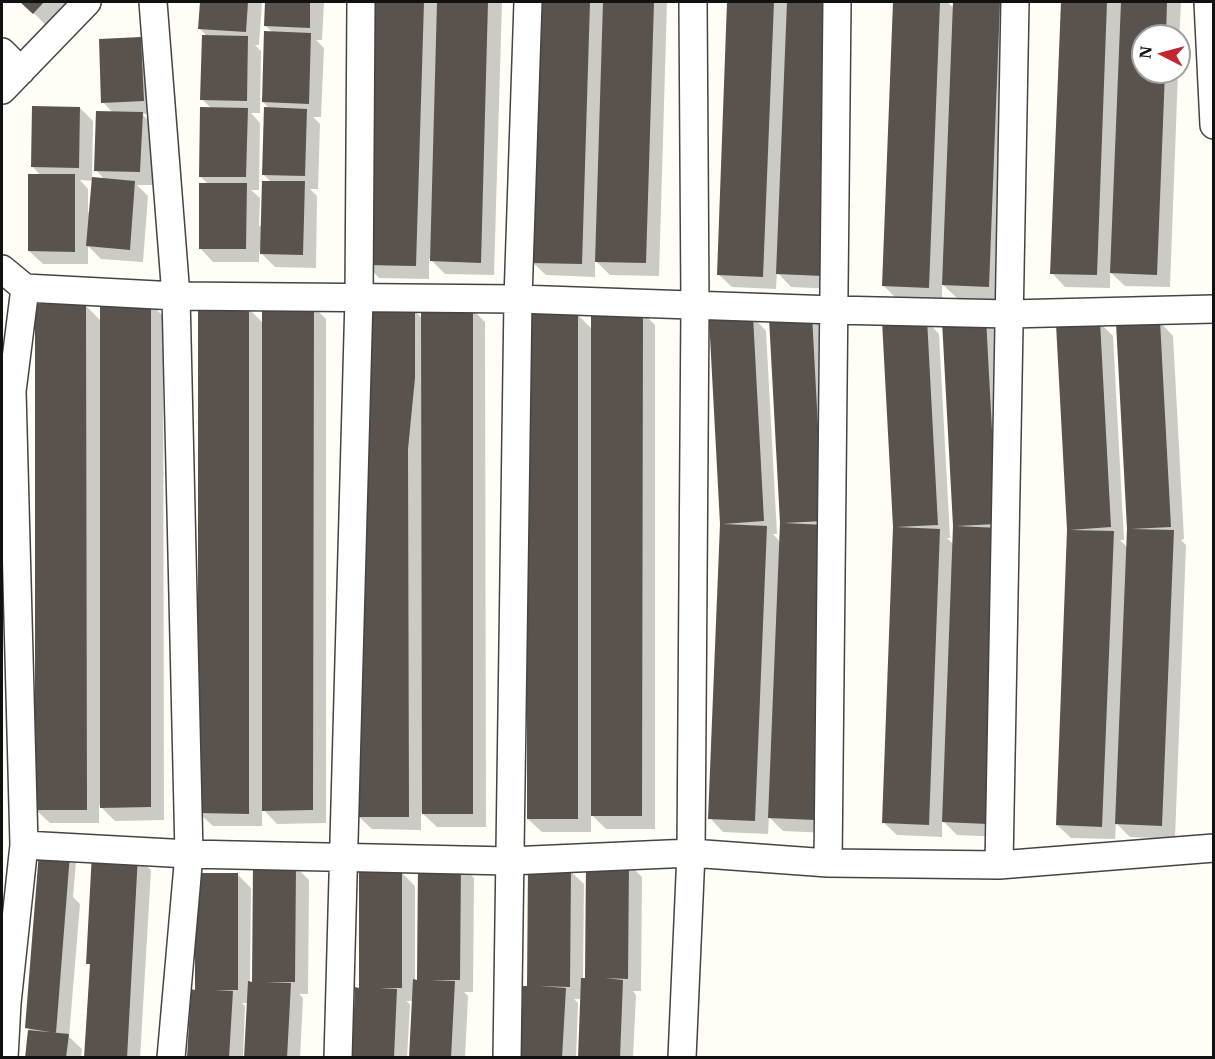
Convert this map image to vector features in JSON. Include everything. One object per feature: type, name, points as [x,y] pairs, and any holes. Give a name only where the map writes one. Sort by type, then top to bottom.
[{"type":"street","points":[[2,90],[87,2]]},
{"type":"street","points":[[153,2],[176,296],[189,854],[171,1058]]},
{"type":"street","points":[[338,1058],[358,298],[362,2]]},
{"type":"street","points":[[507,1058],[518,299],[528,2]]},
{"type":"street","points":[[682,1058],[691,853],[695,304],[693,2]]},
{"type":"street","points":[[828,863],[837,2]]},
{"type":"street","points":[[999,865],[1015,2]]},
{"type":"street","points":[[1210,7],[1214,125]]},
{"type":"street","points":[[2,52],[21,71]]},
{"type":"street","points":[[2,269],[25,288],[176,296],[518,299],[1009,314],[1214,309]]},
{"type":"street","points":[[4,1058],[6,965],[24,845],[7,396],[25,288]]},
{"type":"street","points":[[24,845],[189,854],[344,858],[509,861],[691,853],[828,863],[999,865],[1214,848]]},
{"type":"building","points":[[20,2],[44,2],[33,14]]},
{"type":"building","points":[[200,2],[248,2],[246,32],[198,29]]},
{"type":"building","points":[[265,2],[310,2],[310,28],[264,26]]},
{"type":"building","points":[[372,2],[424,2],[416,266],[364,265]]},
{"type":"building","points":[[437,2],[488,2],[481,263],[430,261]]},
{"type":"building","points":[[538,2],[590,2],[582,264],[531,263]]},
{"type":"building","points":[[603,2],[654,2],[646,263],[595,262]]},
{"type":"building","points":[[727,2],[774,2],[763,277],[717,275]]},
{"type":"building","points":[[787,2],[834,2],[823,276],[776,274]]},
{"type":"building","points":[[893,2],[940,2],[929,288],[882,286]]},
{"type":"building","points":[[953,2],[1000,2],[989,287],[942,285]]},
{"type":"building","points":[[1061,2],[1107,2],[1097,275],[1050,274]]},
{"type":"building","points":[[1121,2],[1167,2],[1166,24],[1131,24],[1131,84],[1165,84],[1157,275],[1110,273]]},
{"type":"building","points":[[264,31],[311,33],[309,104],[262,102]]},
{"type":"building","points":[[202,35],[248,36],[247,101],[200,100]]},
{"type":"building","points":[[141,37],[144,101],[101,103],[99,39]]},
{"type":"building","points":[[32,106],[80,107],[79,168],[31,167]]},
{"type":"building","points":[[200,107],[248,108],[246,177],[199,177]]},
{"type":"building","points":[[264,107],[307,109],[305,176],[262,175]]},
{"type":"building","points":[[96,111],[143,112],[140,172],[94,171]]},
{"type":"building","points":[[28,174],[75,174],[75,252],[28,251]]},
{"type":"building","points":[[92,177],[135,181],[130,250],[86,246]]},
{"type":"building","points":[[262,181],[305,181],[303,255],[260,254]]},
{"type":"building","points":[[199,183],[247,183],[246,249],[199,249]]},
{"type":"building","points":[[100,301],[151,301],[151,807],[100,808]]},
{"type":"building","points":[[35,304],[86,304],[87,810],[35,810]]},
{"type":"building","points":[[262,304],[314,304],[313,810],[262,811]]},
{"type":"building","points":[[198,307],[249,307],[249,814],[198,813]]},
{"type":"building","points":[[473,307],[473,814],[422,814],[421,308]]},
{"type":"building","points":[[364,309],[415,309],[415,378],[408,449],[409,817],[357,817]]},
{"type":"building","points":[[591,310],[643,310],[642,816],[591,816]]},
{"type":"building","points":[[527,313],[578,313],[578,819],[527,819]]},
{"type":"building","points":[[812,315],[823,521],[784,523],[826,525],[815,820],[768,818],[780,523],[769,318]]},
{"type":"building","points":[[753,316],[764,521],[723,524],[767,526],[755,821],[708,819],[720,524],[709,318]]},
{"type":"building","points":[[986,318],[997,524],[956,526],[1000,528],[988,824],[942,822],[953,526],[942,321]]},
{"type":"building","points":[[927,319],[938,525],[896,527],[940,529],[929,825],[882,823],[893,527],[882,321]]},
{"type":"building","points":[[1100,321],[1111,527],[1070,530],[1114,531],[1102,827],[1056,825],[1067,530],[1056,324]]},
{"type":"building","points":[[1160,321],[1171,527],[1131,529],[1174,530],[1162,826],[1115,824],[1127,529],[1116,323]]},
{"type":"building","points":[[39,852],[70,854],[56,1033],[25,1028]]},
{"type":"building","points":[[92,853],[138,855],[127,1058],[84,1058],[90,964],[86,964]]},
{"type":"building","points":[[586,861],[629,862],[628,979],[605,978],[623,980],[620,1058],[578,1058],[581,978],[585,978]]},
{"type":"building","points":[[418,863],[461,863],[460,980],[430,980],[455,981],[451,1058],[409,1058],[413,979],[417,980]]},
{"type":"building","points":[[253,865],[296,865],[295,982],[265,982],[291,983],[287,1058],[244,1058],[248,981],[252,982]]},
{"type":"building","points":[[528,869],[571,870],[570,987],[539,986],[566,988],[562,1058],[520,1058],[523,986],[527,986]]},
{"type":"building","points":[[359,871],[402,871],[402,988],[379,988],[397,989],[394,1058],[352,1058],[355,987],[359,988]]},
{"type":"building","points":[[195,873],[238,873],[238,990],[215,990],[233,991],[229,1058],[187,1058],[191,989],[195,990]]},
{"type":"building","points":[[28,1030],[69,1034],[66,1058],[25,1058]]}]
